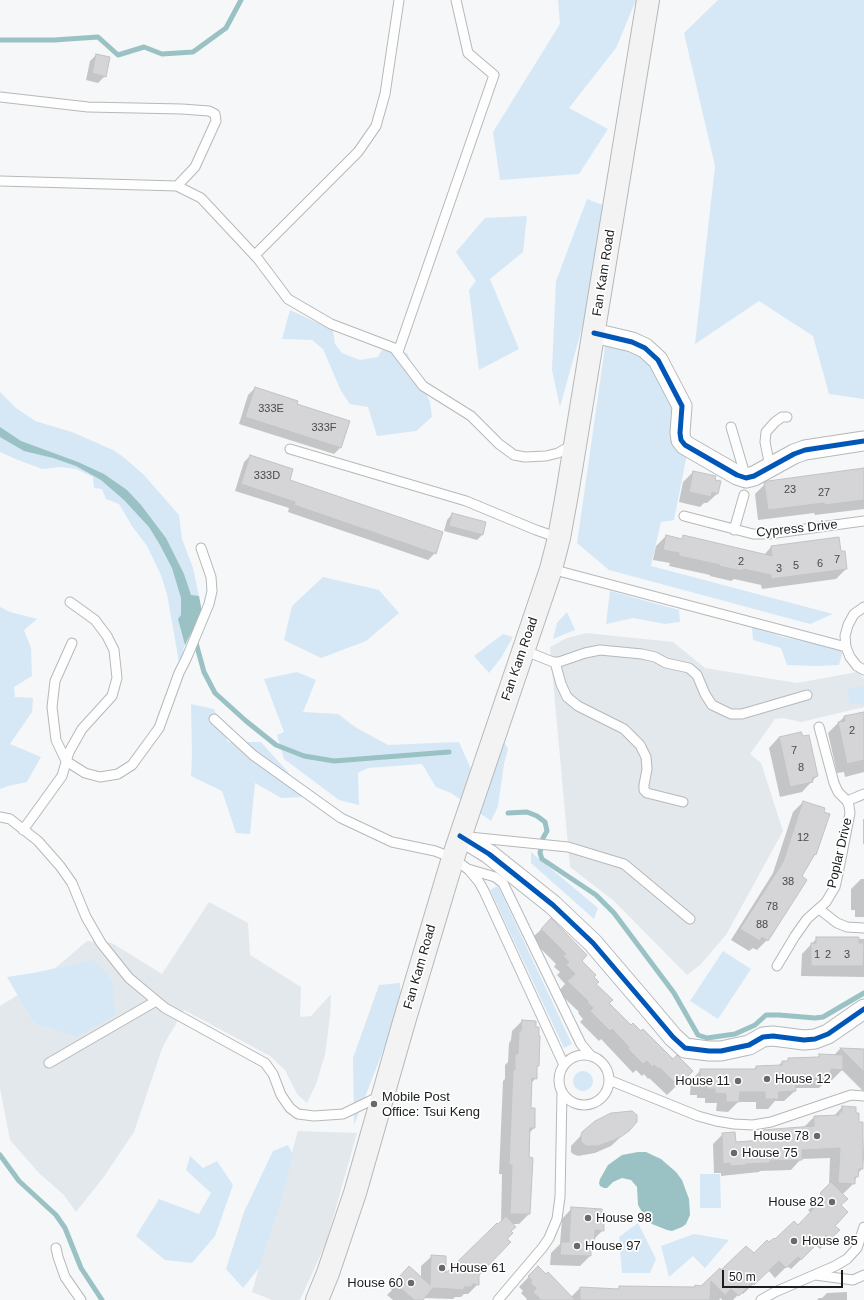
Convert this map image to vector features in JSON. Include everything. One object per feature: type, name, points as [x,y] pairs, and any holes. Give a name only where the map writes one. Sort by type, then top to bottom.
[{"type":"main road","name":"Fan Kam Road","points":[[317,1300],[328,1273],[353,1200],[437,906],[460,863],[460,836],[551,569],[559,538],[648,0]]},
{"type":"street","points":[[594,333],[632,342],[645,348],[658,360],[682,406],[680,433],[685,445],[737,475],[745,486],[754,476],[804,450],[864,441]]},
{"type":"street","points":[[460,836],[489,854],[553,905],[594,942],[673,1037],[685,1048],[722,1051],[749,1045],[763,1037],[773,1036],[804,1040],[816,1039],[828,1034],[864,1009]]},
{"type":"lane","points":[[255,255],[358,152],[376,126],[385,94],[399,0]]},
{"type":"lane","points":[[398,352],[494,75],[468,53],[456,0]]},
{"type":"lane","points":[[0,97],[88,107],[182,109],[209,111],[215,114],[216,120],[195,167],[177,186]]},
{"type":"lane","points":[[0,180],[177,186],[201,198],[255,255],[288,299],[331,324],[394,348],[423,386],[471,416],[500,444],[514,455],[525,457],[546,456],[558,453],[575,444]]},
{"type":"lane","points":[[770,467],[765,442],[766,432],[775,422],[787,417]]},
{"type":"lane","points":[[731,427],[745,486],[734,530]]},
{"type":"lane","points":[[290,449],[466,501],[559,538]]},
{"type":"lane","name":"Cypress Drive","points":[[684,516],[753,534],[769,534],[864,521]]},
{"type":"lane","points":[[72,644],[55,681],[52,707],[56,740],[66,762],[85,774],[100,777],[118,774],[132,765],[159,728],[179,673],[209,604],[212,591],[211,577],[201,548]]},
{"type":"lane","points":[[551,569],[846,647]]},
{"type":"lane","points":[[23,830],[62,776],[69,752],[82,729],[112,696],[117,678],[114,650],[107,636],[95,620],[70,602]]},
{"type":"lane","points":[[864,607],[854,614],[848,624],[845,636],[846,647],[850,657],[857,666],[864,670]]},
{"type":"lane","points":[[523,650],[553,662],[559,662],[585,653],[600,650],[642,654],[655,657],[666,663],[689,668],[697,675],[705,694],[712,705],[731,714],[742,714],[806,695]]},
{"type":"lane","points":[[555,662],[561,684],[567,697],[578,706],[624,729],[640,745],[646,757],[647,769],[644,790],[647,793],[683,802]]},
{"type":"lane","points":[[214,720],[253,755],[341,818],[392,842],[435,851],[495,877],[504,883],[581,1044],[591,1056],[605,1066],[609,1080],[608,1086],[601,1098],[589,1104],[575,1104],[562,1093]]},
{"type":"lane","name":"Poplar Drive","points":[[777,966],[807,919],[826,902],[835,887],[850,812],[849,806],[838,792],[834,783],[819,727]]},
{"type":"lane","points":[[846,801],[864,794]]},
{"type":"lane","points":[[0,817],[10,819],[38,841],[60,866],[72,883],[86,917],[101,943],[129,978],[165,1008],[265,1063],[273,1074],[281,1095],[290,1108],[298,1114],[314,1116],[343,1114],[374,1099],[384,1092]]},
{"type":"lane","points":[[460,836],[568,847],[624,864],[690,919]]},
{"type":"lane","points":[[460,863],[474,877],[484,892],[564,1065]]},
{"type":"lane","points":[[819,909],[837,923],[847,927],[864,928]]},
{"type":"lane","points":[[49,1064],[156,1001]]},
{"type":"lane","points":[[499,1300],[542,1248],[549,1238],[557,1219],[560,1197],[562,1093],[559,1078],[561,1068],[572,1058],[579,1055],[591,1056]]},
{"type":"lane","points":[[609,1080],[698,1116],[734,1124],[753,1125],[772,1122],[851,1095],[864,1096]]},
{"type":"lane","points":[[761,1300],[847,1259],[857,1248],[864,1227]]},
{"type":"lane","points":[[56,1248],[65,1277],[81,1300]]},
{"type":"lane","points":[[815,1275],[853,1280],[864,1275]]},
{"type":"shaded area","points":[[558,0],[636,0],[616,48],[569,108],[608,129],[579,174],[500,180],[493,132],[560,24]]},
{"type":"shaded area","points":[[718,0],[864,0],[864,399],[829,394],[813,336],[759,301],[695,344],[715,166],[684,33]]},
{"type":"shaded area","points":[[587,199],[605,206],[584,321],[560,407],[552,370],[556,281]]},
{"type":"shaded area","points":[[527,216],[523,252],[490,279],[519,349],[479,370],[469,290],[476,281],[456,252],[485,218]]},
{"type":"shaded area","points":[[290,310],[333,330],[335,344],[342,353],[360,360],[378,357],[382,350],[407,353],[430,402],[432,417],[416,431],[377,436],[368,407],[350,404],[341,391],[323,349],[312,340],[282,339]]},
{"type":"shaded area","points":[[606,340],[632,348],[647,360],[662,383],[674,406],[687,454],[674,520],[661,522],[651,566],[833,614],[810,624],[609,570],[577,543]]},
{"type":"shaded area","points":[[0,392],[16,408],[35,421],[72,432],[113,450],[122,456],[143,474],[179,515],[182,539],[193,568],[199,596],[191,596],[181,603],[186,644],[183,649],[186,656],[179,662],[167,594],[161,575],[147,546],[132,526],[119,504],[106,499],[102,489],[94,488],[93,477],[76,469],[61,467],[42,469],[0,452]]},
{"type":"shaded area","points":[[0,427],[21,441],[78,462],[104,474],[127,490],[141,505],[166,538],[184,574],[191,595],[199,596],[202,612],[185,645],[178,619],[181,615],[181,598],[172,568],[149,527],[124,500],[101,480],[76,466],[53,458],[24,451],[0,437]]},
{"type":"shaded area","points":[[323,577],[379,590],[399,613],[366,641],[321,658],[284,640],[292,606]]},
{"type":"shaded area","points":[[610,591],[679,610],[680,622],[665,624],[633,618],[606,624]]},
{"type":"shaded area","points":[[0,607],[10,612],[37,619],[24,630],[31,648],[32,676],[14,687],[15,697],[33,698],[32,712],[10,744],[41,757],[27,782],[0,789]]},
{"type":"shaded area","points":[[567,612],[575,630],[553,639],[557,623]]},
{"type":"shaded area","points":[[752,627],[783,637],[843,650],[839,665],[787,665],[781,648],[753,640]]},
{"type":"shaded area","points":[[586,633],[673,642],[705,668],[797,683],[857,672],[864,678],[864,707],[801,722],[783,718],[775,719],[750,754],[761,763],[783,831],[726,935],[701,964],[687,975],[614,901],[570,867],[550,647],[567,638]]},
{"type":"shaded area","points":[[503,634],[513,637],[501,658],[489,673],[474,656]]},
{"type":"shaded area","points":[[297,672],[316,680],[303,712],[338,714],[355,727],[388,745],[459,742],[474,776],[498,731],[508,749],[504,764],[498,806],[491,821],[451,793],[436,787],[422,764],[368,768],[358,773],[359,805],[339,800],[284,759],[277,735],[284,732],[264,679]]},
{"type":"shaded area","points":[[864,687],[864,704],[850,704],[847,688]]},
{"type":"shaded area","points":[[191,704],[214,709],[228,742],[261,742],[288,772],[302,797],[281,798],[255,783],[250,834],[236,833],[222,791],[191,776]]},
{"type":"shaded area","points":[[531,852],[598,908],[594,919],[531,863]]},
{"type":"shaded area","points":[[498,886],[572,1044],[564,1048],[490,890]]},
{"type":"shaded area","points":[[209,902],[248,923],[250,955],[301,987],[300,1017],[311,1016],[331,994],[325,1055],[316,1084],[307,1103],[297,1094],[285,1070],[270,1056],[184,1010],[163,1046],[134,1132],[103,1178],[76,1212],[64,1195],[39,1173],[10,1140],[0,1088],[0,1006],[39,982],[87,941],[112,943],[162,974]]},
{"type":"shaded area","points":[[723,951],[751,969],[718,1019],[690,1001]]},
{"type":"shaded area","points":[[95,960],[113,982],[115,1015],[77,1037],[34,1023],[7,977],[33,973]]},
{"type":"shaded area","points":[[400,983],[401,1005],[354,1125],[353,1058],[379,985]]},
{"type":"shaded area","points":[[583,1071],[590,1074],[593,1081],[590,1088],[583,1091],[576,1088],[573,1081],[576,1074]]},
{"type":"shaded area","points":[[298,1131],[357,1133],[326,1243],[300,1300],[272,1300],[252,1292]]},
{"type":"shaded area","points":[[288,1145],[293,1155],[283,1194],[259,1268],[243,1288],[226,1269],[244,1212],[273,1151]]},
{"type":"shaded area","points":[[646,1152],[661,1159],[676,1172],[682,1180],[689,1199],[690,1215],[686,1224],[682,1227],[672,1231],[667,1230],[652,1224],[646,1219],[638,1205],[637,1187],[631,1180],[622,1178],[613,1182],[607,1188],[600,1186],[600,1179],[608,1165],[622,1155]]},
{"type":"shaded area","points":[[190,1156],[203,1168],[217,1161],[233,1185],[215,1236],[192,1263],[165,1260],[136,1236],[159,1199],[199,1214],[211,1193],[186,1170]]},
{"type":"shaded area","points":[[700,1174],[720,1174],[721,1208],[700,1208]]},
{"type":"shaded area","points":[[638,1223],[656,1259],[650,1273],[622,1273],[619,1237]]},
{"type":"shaded area","points":[[694,1234],[729,1240],[705,1268],[693,1256],[669,1277],[661,1246]]},
{"type":"building","points":[[96,54],[110,57],[106,77],[92,73]]},
{"type":"building","points":[[255,387],[298,401],[297,404],[350,421],[341,448],[245,417]]},
{"type":"building","points":[[250,455],[293,469],[290,480],[443,532],[436,554],[294,505],[295,502],[241,484]]},
{"type":"building","points":[[864,468],[864,500],[768,510],[764,483],[768,481]]},
{"type":"building","points":[[693,471],[716,476],[715,480],[721,481],[718,494],[712,492],[711,497],[689,492]]},
{"type":"building","points":[[452,513],[486,522],[483,535],[449,526]]},
{"type":"building","points":[[666,535],[682,539],[683,535],[772,556],[771,546],[839,537],[841,551],[845,551],[847,569],[771,579],[771,575],[719,566],[720,565],[679,556],[679,553],[663,550]]},
{"type":"building","points":[[864,712],[864,760],[847,764],[838,722],[845,721],[844,716]]},
{"type":"building","points":[[801,732],[803,736],[809,735],[818,776],[812,778],[813,782],[790,787],[779,737]]},
{"type":"building","points":[[803,801],[825,808],[824,812],[830,814],[816,855],[815,854],[802,876],[807,880],[768,941],[762,937],[760,941],[740,929],[783,862]]},
{"type":"building","points":[[551,918],[587,955],[582,961],[596,975],[594,977],[599,982],[596,984],[613,1000],[609,1003],[631,1025],[633,1023],[641,1031],[643,1029],[673,1059],[677,1055],[693,1071],[678,1086],[660,1068],[659,1069],[654,1065],[652,1067],[647,1061],[643,1064],[628,1049],[629,1047],[612,1029],[610,1031],[590,1011],[593,1008],[587,1002],[588,1001],[567,981],[575,974],[566,965],[569,962],[563,956],[566,954],[541,929]]},
{"type":"building","points":[[816,937],[859,937],[859,943],[864,943],[863,966],[811,966],[811,943],[816,943]]},
{"type":"building","points":[[522,1020],[536,1021],[536,1027],[539,1027],[540,1036],[537,1079],[532,1078],[531,1108],[535,1108],[535,1128],[530,1128],[529,1157],[533,1158],[530,1214],[510,1214],[512,1165],[509,1165],[513,1070],[515,1070],[515,1054],[518,1054],[519,1031],[521,1031]]},
{"type":"building","points":[[840,1048],[864,1049],[864,1072]]},
{"type":"building","points":[[819,1054],[843,1055],[843,1070],[831,1069],[830,1079],[804,1078],[804,1081],[795,1081],[796,1091],[778,1092],[779,1099],[765,1099],[765,1092],[740,1092],[739,1102],[726,1102],[726,1094],[715,1093],[715,1089],[706,1089],[707,1086],[700,1086],[700,1069],[756,1069],[756,1066],[782,1065],[782,1061],[788,1061],[788,1058],[819,1057]]},
{"type":"building","points":[[842,1106],[856,1107],[856,1113],[859,1113],[859,1122],[863,1122],[863,1169],[859,1169],[858,1177],[855,1177],[855,1184],[838,1183],[840,1148],[802,1150],[802,1160],[770,1161],[770,1163],[730,1166],[730,1163],[723,1164],[722,1133],[735,1132],[736,1142],[763,1140],[762,1130],[814,1126],[814,1116],[839,1115],[839,1112],[842,1112]]},
{"type":"building","points":[[632,1111],[637,1115],[637,1122],[622,1136],[598,1146],[586,1146],[581,1142],[582,1132],[595,1121],[611,1113]]},
{"type":"building","points":[[831,1182],[848,1199],[841,1205],[848,1212],[835,1226],[840,1230],[830,1239],[826,1235],[801,1260],[798,1257],[786,1268],[779,1261],[754,1285],[752,1283],[739,1296],[731,1289],[725,1295],[711,1281],[710,1300],[580,1300],[580,1287],[619,1289],[619,1286],[701,1286],[720,1268],[721,1270],[746,1246],[754,1253],[767,1240],[769,1242],[774,1238],[775,1239],[794,1221],[798,1225],[820,1202],[817,1200],[822,1195],[820,1193]]},
{"type":"building","points":[[571,1207],[602,1209],[602,1215],[604,1216],[604,1231],[595,1230],[594,1250],[591,1250],[591,1256],[560,1255],[561,1242],[569,1242]]},
{"type":"building","points":[[506,1216],[516,1227],[511,1231],[513,1233],[507,1239],[511,1242],[479,1275],[479,1285],[472,1284],[472,1287],[464,1287],[464,1290],[433,1288],[423,1300],[414,1300],[396,1284],[401,1279],[399,1277],[409,1266],[430,1285],[431,1255],[446,1256],[446,1273]]},
{"type":"building","points":[[538,1266],[546,1274],[548,1272],[575,1300],[541,1300],[533,1292],[536,1288],[530,1283],[532,1281],[528,1276]]},
{"type":"waterway","points":[[0,40],[54,40],[98,37],[118,55],[144,47],[162,54],[193,52],[226,28],[241,0]]},
{"type":"waterway","points":[[191,625],[204,672],[215,693],[276,745],[304,756],[334,761],[449,752]]},
{"type":"waterway","points":[[508,813],[527,812],[537,816],[545,822],[547,831],[543,838],[540,853],[542,859],[596,895],[614,913],[674,993],[698,1035],[707,1038],[735,1034],[755,1025],[766,1015],[815,1018],[823,1017],[864,993]]},
{"type":"waterway","points":[[0,1155],[19,1181],[56,1215],[65,1228],[81,1268],[102,1300]]},
{"type":"cycle path","points":[[594,333],[632,342],[645,348],[658,360],[682,406],[680,433],[681,440],[685,445],[737,475],[746,478],[754,476],[794,454],[805,450],[864,441]]},
{"type":"cycle path","points":[[460,836],[489,854],[553,905],[593,943],[673,1037],[685,1048],[721,1051],[749,1045],[763,1037],[773,1036],[804,1040],[815,1039],[828,1034],[864,1009]]},
{"type":"place","name":"House 12","points":[[767,1079]]},
{"type":"place","name":"House 11","points":[[738,1081]]},
{"type":"place","name":"Mobile Post Office: Tsui Keng","points":[[374,1104]]},
{"type":"place","name":"House 78","points":[[817,1136]]},
{"type":"place","name":"House 75","points":[[734,1153]]},
{"type":"place","name":"House 82","points":[[832,1202]]},
{"type":"place","name":"House 98","points":[[588,1218]]},
{"type":"place","name":"House 85","points":[[794,1241]]},
{"type":"place","name":"House 97","points":[[577,1246]]},
{"type":"place","name":"House 61","points":[[442,1268]]},
{"type":"place","name":"House 60","points":[[411,1283]]}]
